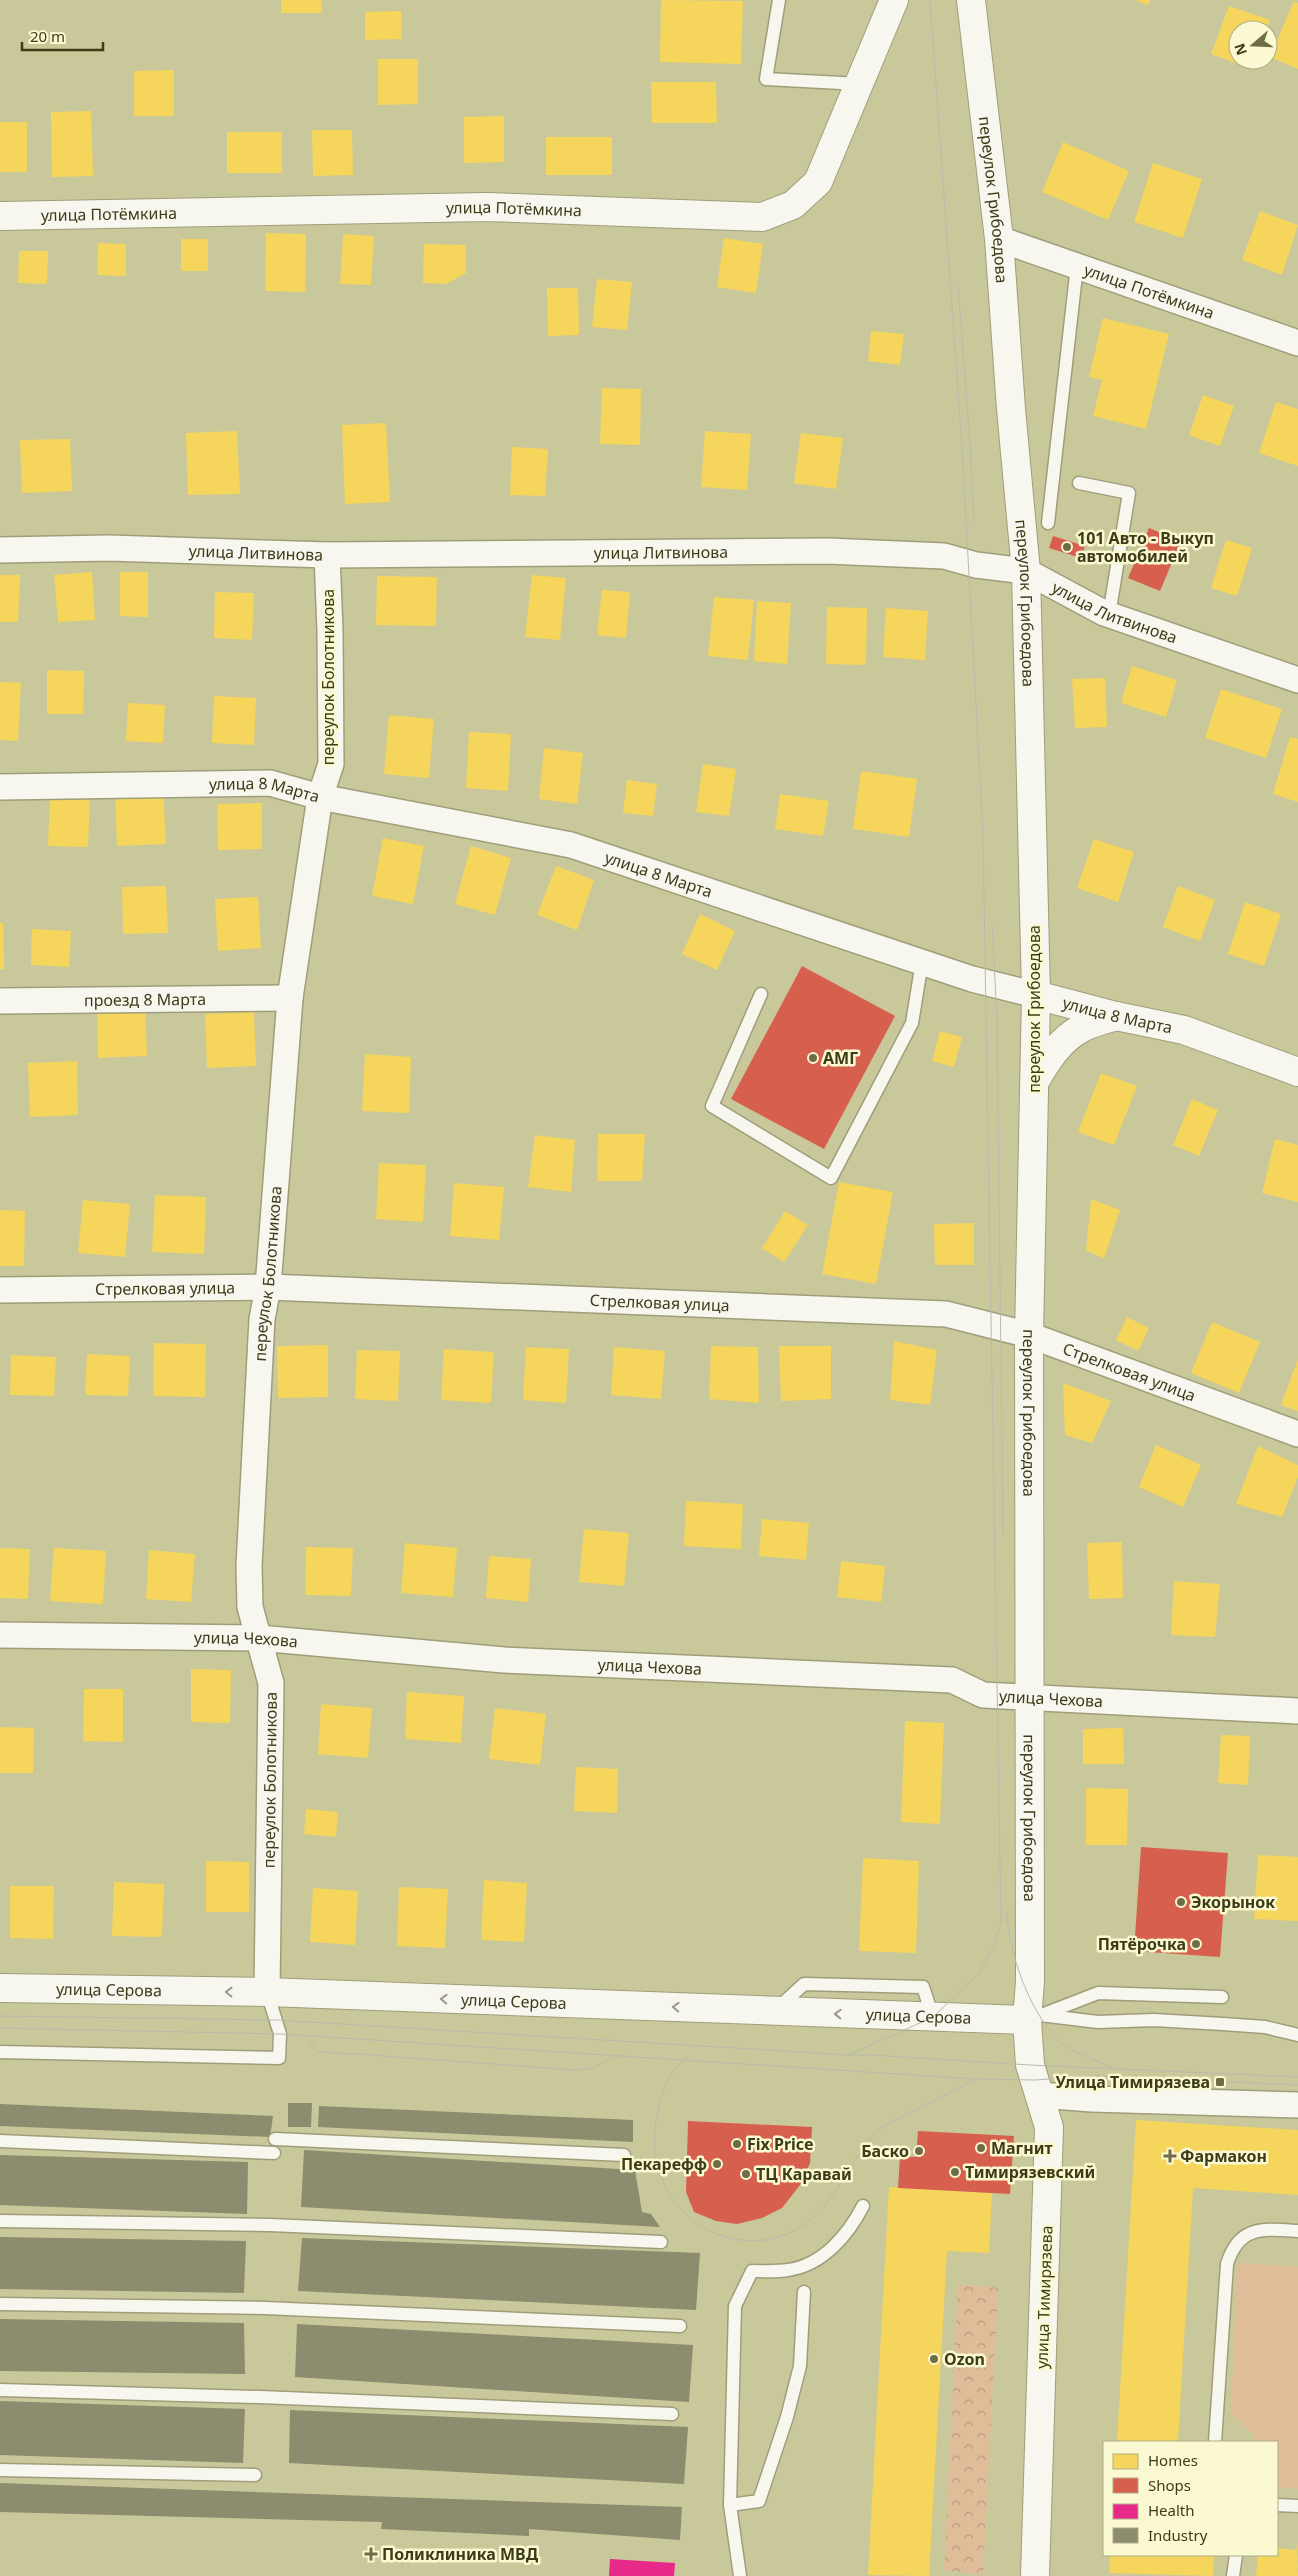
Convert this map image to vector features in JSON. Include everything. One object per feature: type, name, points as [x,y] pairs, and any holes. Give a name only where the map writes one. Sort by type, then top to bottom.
[{"type":"street","name":"улица Потёмкина","points":[[0,216],[487,207],[762,216],[793,205],[818,182],[894,0]]},
{"type":"street","name":"переулок Грибоедова","points":[[971,0],[999,239],[1011,409],[1026,571],[1036,995],[1029,1334],[1030,1982],[1034,2018]]},
{"type":"street","name":"улица Потёмкина","points":[[999,239],[1298,343]]},
{"type":"street","name":"улица Литвинова","points":[[0,550],[109,548],[327,554],[828,551],[944,556],[976,565],[1026,571],[1109,615],[1298,680]]},
{"type":"street","name":"переулок Болотникова","points":[[267,1992],[271,1683],[250,1607],[249,1566],[262,1328],[268,1287],[290,998],[320,797],[330,764],[330,631],[327,554]]},
{"type":"street","name":"улица 8 Марта","points":[[0,787],[270,783],[320,797],[571,845],[972,979],[1082,1008],[1184,1030],[1298,1072]]},
{"type":"street","points":[[1035,930],[1053,975],[1065,992],[1082,1008]]},
{"type":"street","name":"проезд 8 Марта","points":[[0,1001],[290,998]]},
{"type":"street","points":[[1035,1081],[1049,1058],[1064,1042],[1082,1028],[1116,1016]]},
{"type":"street","name":"Стрелковая улица","points":[[0,1290],[268,1287],[946,1314],[1029,1334],[1298,1434]]},
{"type":"street","name":"улица Чехова","points":[[0,1635],[259,1638],[504,1660],[952,1680],[982,1695],[1298,1711]]},
{"type":"street","name":"улица Серова","points":[[0,1988],[267,1992],[933,2017],[1034,2018]]},
{"type":"street","name":"улица Тимирязева","points":[[1034,2018],[1030,2065],[1049,2127],[1035,2576]]},
{"type":"street","points":[[1040,2095],[1092,2100],[1298,2105]]},
{"type":"lane","points":[[779,0],[766,79],[860,84]]},
{"type":"lane","points":[[1048,522],[1077,266]]},
{"type":"lane","points":[[1079,483],[1130,493],[1109,615]]},
{"type":"lane","points":[[761,994],[712,1106],[831,1178],[912,1023],[922,962]]},
{"type":"lane","points":[[0,2052],[279,2058],[280,2034],[267,1992]]},
{"type":"lane","points":[[1034,2018],[1098,1993],[1222,1997]]},
{"type":"lane","points":[[1034,2018],[1098,2022],[1154,2020],[1232,2024],[1265,2027],[1298,2035]]},
{"type":"lane","points":[[275,2139],[624,2155]]},
{"type":"lane","points":[[0,2141],[274,2153]]},
{"type":"lane","points":[[740,2576],[730,2504],[735,2306],[752,2272],[789,2270],[815,2260],[839,2242],[853,2224],[863,2206]]},
{"type":"lane","points":[[0,2221],[270,2225],[661,2242]]},
{"type":"lane","points":[[1215,2441],[1227,2264],[1232,2248],[1244,2235],[1265,2229],[1298,2231]]},
{"type":"lane","points":[[730,2504],[759,2501],[787,2418],[800,2366],[804,2292]]},
{"type":"lane","points":[[0,2304],[265,2308],[680,2326]]},
{"type":"lane","points":[[0,2390],[260,2396],[672,2414]]},
{"type":"lane","points":[[0,2470],[255,2474]]},
{"type":"lane","points":[[1278,2505],[1298,2506]]},
{"type":"lane","points":[[1233,2576],[1236,2556]]},
{"type":"green space","points":[[1237,2263],[1298,2267],[1298,2489],[1278,2487],[1278,2441],[1254,2441],[1254,2435],[1231,2414]]},
{"type":"green space","points":[[958,2284],[998,2288],[983,2575],[944,2570]]},
{"type":"building: Homes","points":[[281,0],[321,0],[322,13],[281,13]]},
{"type":"building: Homes","points":[[661,0],[743,1],[741,64],[660,62]]},
{"type":"building: Homes","points":[[1135,0],[1150,0],[1148,5]]},
{"type":"building: Homes","points":[[1294,1],[1298,3],[1298,69],[1278,60],[1278,38]]},
{"type":"building: Homes","points":[[1229,6],[1270,20],[1228,20],[1228,60],[1211,54]]},
{"type":"building: Homes","points":[[401,11],[402,39],[365,40],[365,12]]},
{"type":"building: Homes","points":[[378,59],[418,59],[418,104],[378,105]]},
{"type":"building: Homes","points":[[174,70],[174,116],[134,116],[134,71]]},
{"type":"building: Homes","points":[[651,82],[716,82],[717,123],[652,123]]},
{"type":"building: Homes","points":[[91,111],[93,176],[52,177],[51,112]]},
{"type":"building: Homes","points":[[504,116],[504,162],[464,163],[464,117]]},
{"type":"building: Homes","points":[[0,122],[27,122],[27,172],[0,172]]},
{"type":"building: Homes","points":[[312,130],[352,130],[353,175],[313,176]]},
{"type":"building: Homes","points":[[227,132],[282,132],[282,173],[227,173]]},
{"type":"building: Homes","points":[[546,137],[612,137],[612,175],[546,175]]},
{"type":"building: Homes","points":[[1063,142],[1129,171],[1108,220],[1042,192]]},
{"type":"building: Homes","points":[[1153,163],[1202,179],[1183,238],[1134,222]]},
{"type":"building: Homes","points":[[1260,211],[1298,225],[1282,275],[1242,260]]},
{"type":"building: Homes","points":[[266,233],[306,234],[305,292],[265,291]]},
{"type":"building: Homes","points":[[343,234],[374,236],[371,285],[340,284]]},
{"type":"building: Homes","points":[[724,238],[763,244],[756,293],[717,287]]},
{"type":"building: Homes","points":[[181,239],[208,239],[208,271],[181,271]]},
{"type":"building: Homes","points":[[98,243],[126,244],[126,276],[97,275]]},
{"type":"building: Homes","points":[[424,244],[466,245],[466,273],[446,284],[423,283]]},
{"type":"building: Homes","points":[[19,251],[48,251],[47,284],[18,283]]},
{"type":"building: Homes","points":[[597,279],[632,282],[627,330],[592,327]]},
{"type":"building: Homes","points":[[547,288],[578,288],[579,335],[548,336]]},
{"type":"building: Homes","points":[[1103,318],[1169,334],[1146,429],[1093,416],[1102,380],[1089,377]]},
{"type":"building: Homes","points":[[871,331],[904,334],[900,365],[868,361]]},
{"type":"building: Homes","points":[[602,388],[641,389],[640,445],[600,444]]},
{"type":"building: Homes","points":[[1203,395],[1234,406],[1220,446],[1189,435]]},
{"type":"building: Homes","points":[[1276,402],[1298,409],[1298,466],[1259,453]]},
{"type":"building: Homes","points":[[386,423],[390,502],[345,504],[342,425]]},
{"type":"building: Homes","points":[[237,431],[240,494],[188,495],[186,433]]},
{"type":"building: Homes","points":[[705,431],[751,434],[747,490],[701,487]]},
{"type":"building: Homes","points":[[801,433],[843,438],[836,489],[794,483]]},
{"type":"building: Homes","points":[[70,439],[72,491],[22,493],[20,440]]},
{"type":"building: Homes","points":[[512,447],[548,449],[545,496],[510,495]]},
{"type":"building: Homes","points":[[1226,540],[1252,548],[1237,596],[1211,588]]},
{"type":"building: Homes","points":[[92,572],[95,620],[58,622],[54,575]]},
{"type":"building: Homes","points":[[120,572],[148,572],[148,617],[120,616]]},
{"type":"building: Homes","points":[[0,575],[20,575],[18,622],[0,622]]},
{"type":"building: Homes","points":[[532,575],[566,578],[560,640],[525,637]]},
{"type":"building: Homes","points":[[377,576],[437,577],[436,626],[376,625]]},
{"type":"building: Homes","points":[[602,590],[630,592],[626,638],[597,635]]},
{"type":"building: Homes","points":[[215,592],[254,593],[252,640],[214,638]]},
{"type":"building: Homes","points":[[714,597],[754,600],[748,660],[708,656]]},
{"type":"building: Homes","points":[[757,601],[791,603],[787,664],[754,661]]},
{"type":"building: Homes","points":[[827,607],[867,608],[866,665],[826,664]]},
{"type":"building: Homes","points":[[886,608],[928,611],[925,660],[883,657]]},
{"type":"building: Homes","points":[[1132,666],[1177,680],[1166,717],[1121,703]]},
{"type":"building: Homes","points":[[47,670],[84,671],[83,714],[47,714]]},
{"type":"building: Homes","points":[[1105,678],[1107,727],[1075,728],[1072,679]]},
{"type":"building: Homes","points":[[0,682],[21,683],[18,741],[0,740]]},
{"type":"building: Homes","points":[[1221,689],[1282,709],[1266,758],[1205,738]]},
{"type":"building: Homes","points":[[214,696],[256,698],[254,745],[212,743]]},
{"type":"building: Homes","points":[[128,703],[165,705],[163,743],[126,741]]},
{"type":"building: Homes","points":[[389,715],[434,719],[429,778],[384,774]]},
{"type":"building: Homes","points":[[469,732],[511,734],[508,791],[466,788]]},
{"type":"building: Homes","points":[[1290,737],[1298,739],[1298,802],[1273,794]]},
{"type":"building: Homes","points":[[544,748],[583,753],[577,804],[539,799]]},
{"type":"building: Homes","points":[[703,764],[736,769],[729,816],[696,812]]},
{"type":"building: Homes","points":[[861,771],[917,779],[909,837],[853,829]]},
{"type":"building: Homes","points":[[627,780],[657,784],[653,816],[623,813]]},
{"type":"building: Homes","points":[[163,790],[166,844],[117,846],[115,792]]},
{"type":"building: Homes","points":[[50,793],[90,794],[88,847],[48,846]]},
{"type":"building: Homes","points":[[780,794],[829,801],[823,836],[775,829]]},
{"type":"building: Homes","points":[[262,803],[262,849],[218,850],[217,804]]},
{"type":"building: Homes","points":[[383,838],[424,846],[413,904],[372,896]]},
{"type":"building: Homes","points":[[1094,839],[1134,852],[1118,902],[1077,888]]},
{"type":"building: Homes","points":[[471,846],[511,858],[495,915],[455,904]]},
{"type":"building: Homes","points":[[556,866],[594,880],[577,930],[537,915]]},
{"type":"building: Homes","points":[[166,886],[168,933],[123,934],[122,887]]},
{"type":"building: Homes","points":[[1178,886],[1215,900],[1200,941],[1163,927]]},
{"type":"building: Homes","points":[[258,897],[261,948],[218,951],[215,899]]},
{"type":"building: Homes","points":[[1245,902],[1281,914],[1264,966],[1228,954]]},
{"type":"building: Homes","points":[[700,914],[735,931],[717,970],[682,954]]},
{"type":"building: Homes","points":[[0,923],[3,923],[4,969],[0,969]]},
{"type":"building: Homes","points":[[32,929],[71,931],[69,967],[31,965]]},
{"type":"building: Homes","points":[[145,1003],[147,1056],[98,1058],[97,1005]]},
{"type":"building: Homes","points":[[254,1012],[256,1066],[207,1068],[205,1014]]},
{"type":"building: Homes","points":[[940,1031],[962,1037],[954,1067],[932,1061]]},
{"type":"building: Homes","points":[[365,1054],[411,1057],[409,1113],[362,1111]]},
{"type":"building: Homes","points":[[77,1061],[78,1115],[30,1117],[28,1063]]},
{"type":"building: Homes","points":[[1101,1073],[1137,1086],[1114,1145],[1078,1132]]},
{"type":"building: Homes","points":[[1192,1099],[1218,1110],[1199,1156],[1173,1145]]},
{"type":"building: Homes","points":[[598,1134],[645,1134],[642,1181],[597,1181]]},
{"type":"building: Homes","points":[[535,1135],[575,1140],[571,1192],[528,1187]]},
{"type":"building: Homes","points":[[1275,1139],[1298,1145],[1298,1202],[1262,1193]]},
{"type":"building: Homes","points":[[379,1163],[426,1165],[423,1222],[376,1219]]},
{"type":"building: Homes","points":[[839,1182],[893,1192],[876,1284],[822,1274]]},
{"type":"building: Homes","points":[[454,1183],[504,1187],[499,1240],[450,1236]]},
{"type":"building: Homes","points":[[155,1195],[206,1197],[204,1254],[152,1252]]},
{"type":"building: Homes","points":[[1091,1199],[1120,1210],[1104,1259],[1086,1250]]},
{"type":"building: Homes","points":[[83,1200],[130,1204],[125,1257],[78,1253]]},
{"type":"building: Homes","points":[[0,1210],[25,1211],[24,1266],[0,1266]]},
{"type":"building: Homes","points":[[785,1211],[808,1225],[784,1262],[762,1248]]},
{"type":"building: Homes","points":[[974,1223],[974,1265],[935,1265],[934,1224]]},
{"type":"building: Homes","points":[[1127,1317],[1149,1328],[1138,1351],[1116,1340]]},
{"type":"building: Homes","points":[[1212,1322],[1260,1342],[1239,1393],[1191,1373]]},
{"type":"building: Homes","points":[[894,1341],[937,1350],[930,1405],[890,1400]]},
{"type":"building: Homes","points":[[154,1343],[206,1344],[205,1397],[153,1396]]},
{"type":"building: Homes","points":[[328,1345],[328,1397],[278,1398],[277,1346]]},
{"type":"building: Homes","points":[[711,1346],[758,1347],[759,1403],[709,1399]]},
{"type":"building: Homes","points":[[779,1346],[831,1346],[831,1399],[781,1401]]},
{"type":"building: Homes","points":[[526,1347],[569,1349],[566,1403],[523,1400]]},
{"type":"building: Homes","points":[[614,1347],[665,1351],[661,1399],[611,1395]]},
{"type":"building: Homes","points":[[444,1349],[494,1352],[491,1403],[441,1400]]},
{"type":"building: Homes","points":[[357,1350],[400,1351],[398,1401],[355,1399]]},
{"type":"building: Homes","points":[[87,1354],[130,1356],[128,1396],[85,1395]]},
{"type":"building: Homes","points":[[11,1355],[56,1357],[54,1396],[10,1395]]},
{"type":"building: Homes","points":[[1298,1359],[1298,1411],[1281,1405]]},
{"type":"building: Homes","points":[[1063,1383],[1111,1401],[1092,1443],[1065,1435]]},
{"type":"building: Homes","points":[[1156,1445],[1201,1465],[1183,1507],[1139,1487]]},
{"type":"building: Homes","points":[[1258,1446],[1298,1465],[1298,1477],[1282,1517],[1236,1504]]},
{"type":"building: Homes","points":[[686,1501],[743,1504],[741,1549],[684,1546]]},
{"type":"building: Homes","points":[[762,1519],[809,1523],[806,1560],[759,1556]]},
{"type":"building: Homes","points":[[584,1529],[629,1533],[624,1586],[579,1582]]},
{"type":"building: Homes","points":[[1122,1542],[1123,1598],[1089,1599],[1087,1543]]},
{"type":"building: Homes","points":[[405,1543],[457,1548],[453,1597],[401,1593]]},
{"type":"building: Homes","points":[[306,1547],[353,1548],[351,1596],[305,1595]]},
{"type":"building: Homes","points":[[0,1548],[30,1549],[28,1599],[0,1598]]},
{"type":"building: Homes","points":[[54,1548],[106,1551],[103,1604],[50,1601]]},
{"type":"building: Homes","points":[[149,1550],[195,1554],[191,1602],[146,1599]]},
{"type":"building: Homes","points":[[489,1556],[531,1559],[528,1602],[486,1598]]},
{"type":"building: Homes","points":[[841,1561],[885,1566],[881,1602],[837,1597]]},
{"type":"building: Homes","points":[[1174,1581],[1220,1584],[1215,1637],[1171,1635]]},
{"type":"building: Homes","points":[[191,1669],[231,1670],[230,1723],[191,1722]]},
{"type":"building: Homes","points":[[84,1689],[123,1689],[123,1742],[83,1741]]},
{"type":"building: Homes","points":[[407,1692],[464,1696],[461,1743],[405,1739]]},
{"type":"building: Homes","points":[[321,1704],[372,1708],[368,1758],[318,1754]]},
{"type":"building: Homes","points":[[495,1708],[546,1714],[540,1765],[489,1759]]},
{"type":"building: Homes","points":[[905,1721],[944,1723],[940,1824],[901,1822]]},
{"type":"building: Homes","points":[[0,1727],[34,1728],[33,1773],[0,1773]]},
{"type":"building: Homes","points":[[1123,1728],[1124,1764],[1083,1764],[1083,1729]]},
{"type":"building: Homes","points":[[1221,1735],[1250,1736],[1248,1785],[1218,1783]]},
{"type":"building: Homes","points":[[576,1767],[618,1769],[617,1813],[574,1811]]},
{"type":"building: Homes","points":[[1086,1788],[1128,1789],[1127,1845],[1086,1845]]},
{"type":"building: Homes","points":[[306,1809],[338,1812],[336,1837],[304,1834]]},
{"type":"building: Homes","points":[[1258,1855],[1298,1857],[1298,1921],[1254,1919]]},
{"type":"building: Homes","points":[[863,1858],[919,1861],[916,1953],[859,1951]]},
{"type":"building: Homes","points":[[206,1861],[249,1862],[249,1912],[206,1912]]},
{"type":"building: Homes","points":[[484,1880],[527,1883],[524,1942],[481,1940]]},
{"type":"building: Homes","points":[[114,1882],[164,1884],[162,1937],[112,1936]]},
{"type":"building: Homes","points":[[10,1886],[54,1886],[53,1939],[10,1938]]},
{"type":"building: Homes","points":[[399,1887],[448,1889],[445,1948],[397,1946]]},
{"type":"building: Homes","points":[[313,1888],[358,1891],[355,1945],[310,1942]]},
{"type":"building: Homes","points":[[1136,2120],[1298,2130],[1298,2195],[1193,2188],[1178,2441],[1117,2441]]},
{"type":"building: Homes","points":[[889,2187],[992,2193],[989,2253],[947,2251],[929,2576],[868,2575]]},
{"type":"building: Homes","points":[[1297,2544],[1298,2576],[1256,2576],[1258,2556],[1278,2556],[1278,2548],[1296,2550]]},
{"type":"building: Homes","points":[[1110,2556],[1214,2556],[1213,2576],[1109,2573]]},
{"type":"building: Shops","points":[[1149,528],[1181,541],[1160,591],[1128,578]]},
{"type":"building: Shops","name":"101 Авто - Выкуп автомобилей","points":[[1053,536],[1085,546],[1081,558],[1049,548]]},
{"type":"building: Shops","name":"АМГ","points":[[802,966],[895,1016],[824,1149],[731,1099]]},
{"type":"building: Shops","name":"Экорынок","points":[[1141,1847],[1228,1853],[1220,1957],[1134,1951]]},
{"type":"building: Shops","name":"ТЦ Каравай","points":[[688,2121],[812,2127],[810,2163],[800,2185],[782,2208],[762,2218],[737,2224],[716,2221],[694,2212],[686,2192]]},
{"type":"building: Shops","name":"Тимирязевский","points":[[918,2131],[1014,2136],[1010,2194],[898,2188],[900,2156],[916,2157]]},
{"type":"building: Health","points":[[610,2559],[675,2563],[674,2576],[609,2576]]},
{"type":"building: Industry","points":[[288,2103],[312,2103],[311,2127],[288,2127]]},
{"type":"building: Industry","points":[[0,2104],[273,2116],[270,2137],[0,2126]]},
{"type":"building: Industry","points":[[319,2106],[633,2120],[633,2142],[318,2127]]},
{"type":"building: Industry","points":[[304,2150],[635,2170],[642,2212],[651,2214],[660,2227],[301,2207]]},
{"type":"building: Industry","points":[[0,2155],[248,2162],[247,2214],[0,2205]]},
{"type":"building: Industry","points":[[0,2237],[246,2241],[244,2293],[0,2289]]},
{"type":"building: Industry","points":[[302,2238],[700,2253],[696,2310],[298,2291]]},
{"type":"building: Industry","points":[[0,2319],[244,2323],[245,2374],[0,2371]]},
{"type":"building: Industry","points":[[297,2324],[693,2345],[689,2402],[295,2377]]},
{"type":"building: Industry","points":[[0,2401],[245,2409],[243,2463],[0,2455]]},
{"type":"building: Industry","points":[[290,2410],[688,2427],[684,2484],[289,2463]]},
{"type":"building: Industry","points":[[0,2483],[682,2507],[680,2540],[529,2529],[529,2536],[381,2529],[382,2522],[0,2512]]},
{"type":"tram line","points":[[849,2055],[933,2017],[979,1973],[993,1948],[1001,1922],[983,834],[962,446],[930,0]]},
{"type":"tram line","points":[[958,285],[974,522]]},
{"type":"tram line","points":[[992,924],[997,1018],[1003,1534]]},
{"type":"tram line","points":[[1007,1911],[1011,1945],[1024,1984],[1032,2002],[1052,2034],[1069,2049],[1113,2068]]},
{"type":"tram line","points":[[0,2016],[276,2020],[849,2055],[1298,2077]]},
{"type":"tram line","points":[[0,2028],[280,2034],[976,2079],[1035,2080],[1095,2076],[1298,2085]]},
{"type":"tram line","points":[[306,2037],[318,2052],[574,2070],[594,2068],[613,2056]]},
{"type":"tram line","points":[[687,2058],[682,2061],[670,2076],[661,2099],[655,2136],[657,2165],[670,2194],[683,2211],[699,2224],[717,2234],[737,2240],[758,2241],[779,2237],[799,2228],[824,2206],[861,2151],[883,2126],[976,2079]]},
{"type":"place","name":"101 Авто - Выкуп автомобилей","points":[[1067,547]]},
{"type":"place","name":"АМГ","points":[[813,1058]]},
{"type":"place","name":"Экорынок","points":[[1181,1902]]},
{"type":"place","name":"Пятёрочка","points":[[1196,1944]]},
{"type":"place","name":"Улица Тимирязева","points":[[1220,2082]]},
{"type":"place","name":"Fix Price","points":[[737,2144]]},
{"type":"place","name":"Магнит","points":[[981,2148]]},
{"type":"place","name":"Баско","points":[[919,2151]]},
{"type":"place","name":"Фармакон","points":[[1170,2156]]},
{"type":"place","name":"Пекарефф","points":[[717,2164]]},
{"type":"place","name":"Тимирязевский","points":[[955,2172]]},
{"type":"place","name":"ТЦ Каравай","points":[[746,2174]]},
{"type":"place","name":"Ozon","points":[[934,2359]]},
{"type":"place","name":"Поликлиника МВД","points":[[371,2554]]}]
